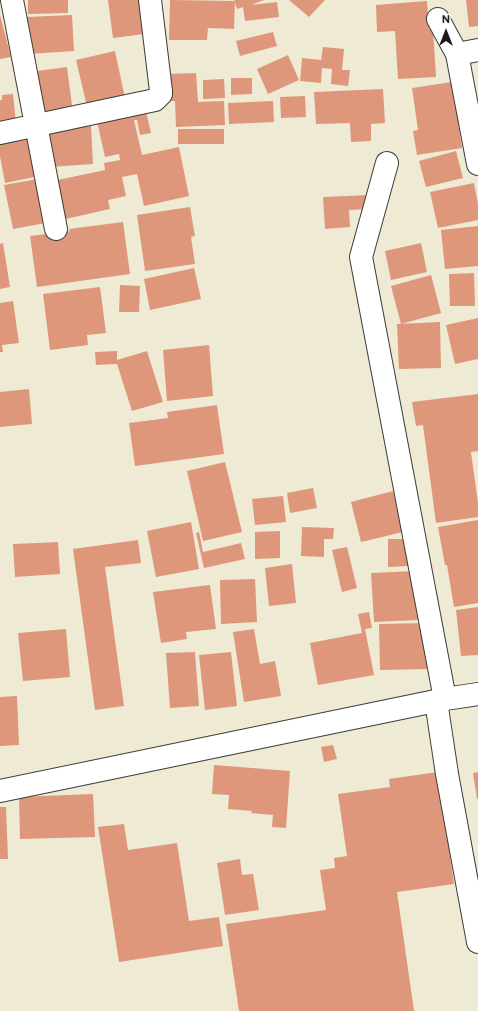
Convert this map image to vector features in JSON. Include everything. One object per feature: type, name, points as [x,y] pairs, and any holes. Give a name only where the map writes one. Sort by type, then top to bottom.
[{"type":"street","points":[[12,0],[56,229]]},
{"type":"street","points":[[0,133],[155,100],[161,94],[161,90],[150,0]]},
{"type":"street","points":[[438,19],[457,54],[478,164]]},
{"type":"street","points":[[457,54],[478,50]]},
{"type":"street","points":[[387,163],[360,257],[440,700],[447,774],[478,942]]},
{"type":"street","points":[[0,791],[440,700],[478,694]]},
{"type":"building","points":[[28,0],[68,0],[68,13],[28,14]]},
{"type":"building","points":[[108,0],[148,0],[152,33],[113,38]]},
{"type":"building","points":[[170,0],[235,1],[234,29],[208,28],[207,40],[169,40]]},
{"type":"building","points":[[234,0],[264,0],[251,5],[277,2],[279,17],[245,21],[243,7],[237,9]]},
{"type":"building","points":[[289,0],[325,0],[309,17]]},
{"type":"building","points":[[466,0],[478,0],[478,26],[469,27]]},
{"type":"building","points":[[427,1],[429,29],[433,29],[436,77],[398,79],[395,31],[377,32],[376,5]]},
{"type":"building","points":[[0,15],[11,57],[0,59]]},
{"type":"building","points":[[72,15],[74,51],[29,54],[26,17]]},
{"type":"building","points":[[273,32],[277,46],[240,56],[236,41]]},
{"type":"building","points":[[323,47],[344,49],[342,70],[350,70],[348,86],[331,84],[332,69],[322,68],[321,83],[300,81],[302,58],[321,60]]},
{"type":"building","points":[[115,51],[125,98],[87,106],[76,60]]},
{"type":"building","points":[[288,55],[299,80],[268,94],[257,69]]},
{"type":"building","points":[[67,67],[73,113],[36,117],[30,72]]},
{"type":"building","points":[[196,73],[198,102],[224,101],[225,125],[176,127],[175,101],[169,101],[167,74]]},
{"type":"building","points":[[231,78],[252,78],[252,94],[231,95]]},
{"type":"building","points":[[224,79],[225,98],[203,99],[203,80]]},
{"type":"building","points":[[452,82],[462,148],[417,155],[413,131],[418,130],[412,88]]},
{"type":"building","points":[[383,89],[385,123],[371,124],[371,141],[351,142],[350,123],[316,124],[314,92]]},
{"type":"building","points":[[13,94],[16,123],[0,124],[0,100],[2,100],[2,95]]},
{"type":"building","points":[[305,96],[306,117],[281,118],[280,97]]},
{"type":"building","points":[[273,101],[274,122],[229,124],[228,103]]},
{"type":"building","points":[[145,107],[151,133],[140,135],[137,120],[134,120],[142,155],[179,147],[189,196],[144,206],[137,174],[122,177],[126,196],[108,200],[110,209],[61,220],[53,181],[105,170],[104,163],[120,160],[119,154],[105,157],[96,117]]},
{"type":"building","points":[[91,126],[93,164],[50,167],[48,128]]},
{"type":"building","points":[[178,129],[224,129],[224,144],[178,144]]},
{"type":"building","points":[[31,134],[39,176],[5,183],[0,156],[0,140]]},
{"type":"building","points":[[456,151],[463,178],[426,187],[419,161]]},
{"type":"building","points":[[43,178],[51,222],[13,229],[4,185]]},
{"type":"building","points":[[474,183],[478,204],[478,220],[438,228],[430,192]]},
{"type":"building","points":[[370,195],[371,209],[349,210],[350,227],[325,229],[323,197]]},
{"type":"building","points":[[190,207],[195,236],[191,237],[195,264],[145,271],[137,215]]},
{"type":"building","points":[[123,222],[130,274],[37,287],[30,236]]},
{"type":"building","points":[[478,226],[478,266],[445,269],[441,230]]},
{"type":"building","points":[[3,243],[10,287],[0,289],[0,244]]},
{"type":"building","points":[[421,243],[427,272],[391,280],[385,251]]},
{"type":"building","points":[[194,268],[201,299],[150,310],[144,279]]},
{"type":"building","points":[[474,273],[475,306],[450,306],[449,274]]},
{"type":"building","points":[[431,275],[441,313],[401,324],[391,286]]},
{"type":"building","points":[[120,285],[140,286],[139,312],[119,312]]},
{"type":"building","points":[[100,287],[106,333],[87,335],[88,345],[50,350],[43,294]]},
{"type":"building","points":[[13,301],[19,343],[2,345],[3,352],[0,352],[0,303]]},
{"type":"building","points":[[478,318],[478,359],[455,364],[446,325]]},
{"type":"building","points":[[440,322],[441,368],[399,369],[397,324]]},
{"type":"building","points":[[209,345],[213,396],[167,401],[163,350]]},
{"type":"building","points":[[117,351],[117,360],[147,351],[163,402],[132,411],[117,364],[96,365],[95,352]]},
{"type":"building","points":[[29,389],[32,424],[0,427],[0,392]]},
{"type":"building","points":[[478,394],[478,451],[471,452],[478,503],[478,517],[436,523],[423,425],[416,426],[412,402]]},
{"type":"building","points":[[217,405],[224,454],[135,466],[129,423],[168,418],[167,412]]},
{"type":"building","points":[[225,462],[242,532],[203,541],[187,471]]},
{"type":"building","points":[[313,488],[317,508],[290,513],[287,493]]},
{"type":"building","points":[[393,491],[403,532],[361,542],[351,502]]},
{"type":"building","points":[[283,496],[286,522],[255,525],[252,499]]},
{"type":"building","points":[[478,520],[478,603],[454,607],[447,565],[445,565],[438,527]]},
{"type":"building","points":[[191,522],[199,569],[156,577],[147,531]]},
{"type":"building","points":[[302,527],[334,528],[333,539],[324,539],[324,557],[301,556]]},
{"type":"building","points":[[280,531],[280,558],[255,559],[255,532]]},
{"type":"building","points":[[199,532],[203,552],[241,543],[245,559],[204,568],[196,533]]},
{"type":"building","points":[[388,539],[407,539],[408,566],[388,567]]},
{"type":"building","points":[[138,540],[141,563],[105,567],[124,706],[95,710],[73,549]]},
{"type":"building","points":[[58,542],[60,574],[15,577],[13,544]]},
{"type":"building","points":[[347,547],[357,588],[342,592],[332,550]]},
{"type":"building","points":[[292,564],[296,603],[269,606],[265,568]]},
{"type":"building","points":[[415,571],[418,620],[374,622],[371,573]]},
{"type":"building","points":[[255,579],[257,622],[221,624],[220,580]]},
{"type":"building","points":[[210,585],[216,629],[186,632],[187,639],[161,643],[153,592]]},
{"type":"building","points":[[478,607],[478,655],[461,656],[456,610]]},
{"type":"building","points":[[369,612],[372,628],[365,629],[374,675],[318,685],[310,643],[362,633],[358,614]]},
{"type":"building","points":[[427,623],[429,669],[380,670],[379,624]]},
{"type":"building","points":[[66,629],[70,677],[23,681],[18,633]]},
{"type":"building","points":[[254,629],[260,664],[275,661],[281,696],[244,702],[233,632]]},
{"type":"building","points":[[195,652],[199,706],[170,708],[166,653]]},
{"type":"building","points":[[231,652],[237,706],[205,710],[199,655]]},
{"type":"building","points":[[17,696],[19,745],[0,746],[0,697]]},
{"type":"building","points":[[333,745],[337,759],[324,762],[321,747]]},
{"type":"building","points":[[214,765],[290,771],[286,828],[272,827],[273,815],[228,809],[229,795],[212,794]]},
{"type":"building","points":[[438,772],[454,884],[397,892],[414,1011],[239,1011],[226,924],[326,910],[320,870],[335,868],[334,858],[347,856],[338,794],[390,787],[389,779]]},
{"type":"building","points":[[478,772],[478,799],[477,799],[473,773]]},
{"type":"building","points":[[93,794],[95,837],[20,839],[19,797]]},
{"type":"building","points":[[0,807],[6,807],[8,859],[0,859]]},
{"type":"building","points":[[124,824],[128,850],[177,843],[189,921],[219,917],[223,946],[119,962],[98,827]]},
{"type":"building","points":[[240,859],[242,875],[253,874],[259,910],[225,915],[217,863]]}]
